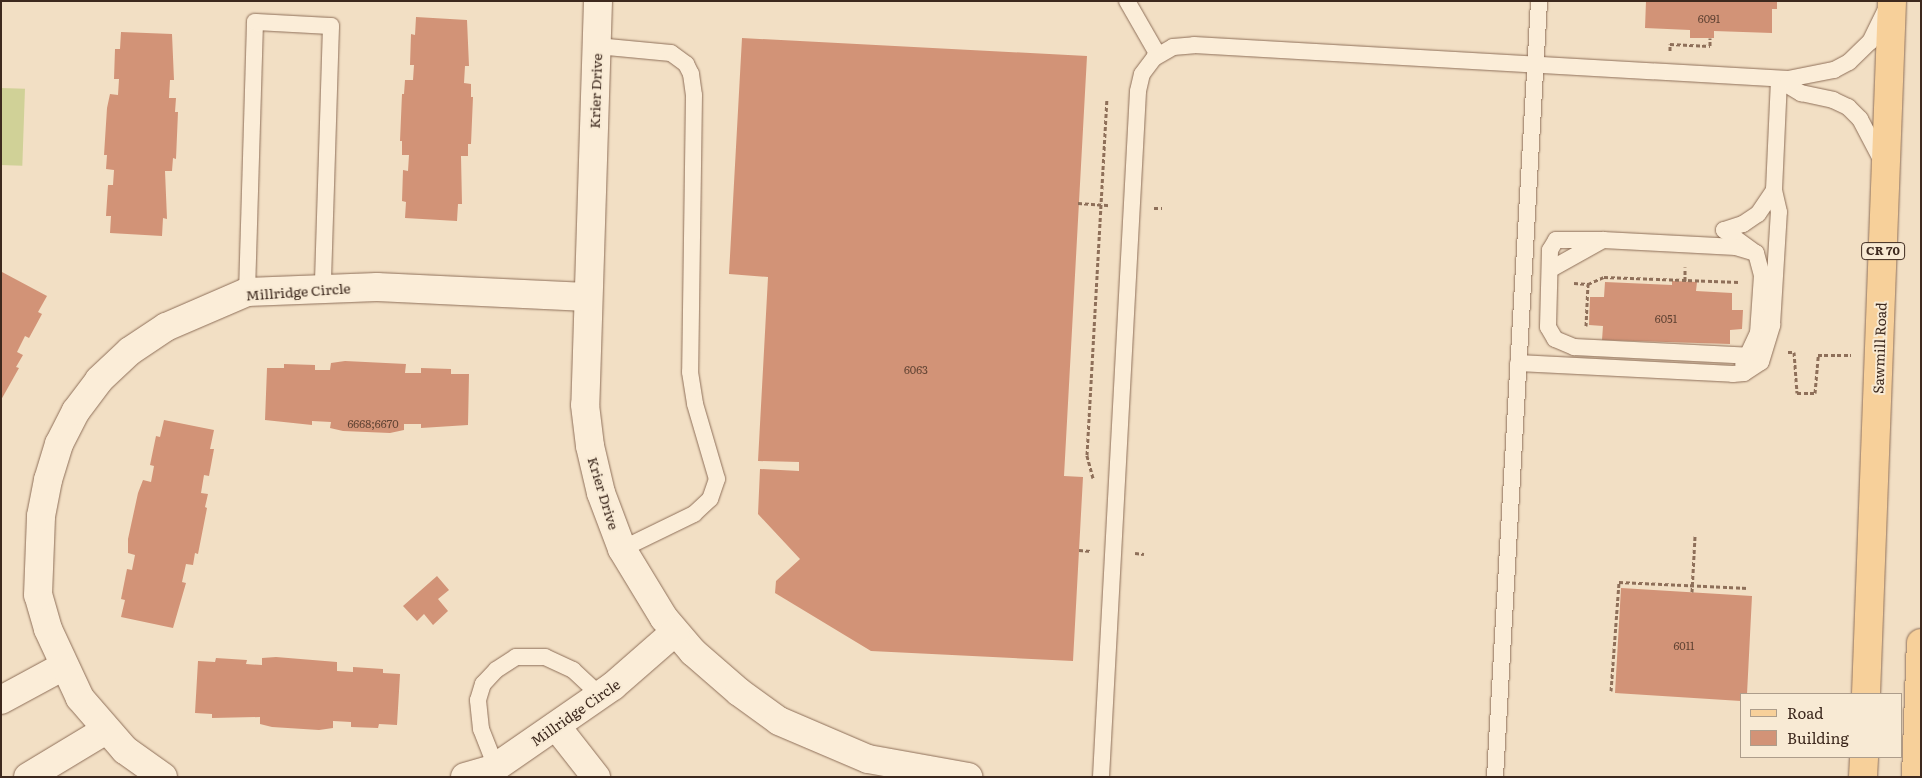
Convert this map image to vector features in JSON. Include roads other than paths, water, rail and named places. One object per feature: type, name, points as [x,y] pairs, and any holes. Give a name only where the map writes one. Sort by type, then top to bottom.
[{"type":"main road","name":"Sawmill Road","points":[[1866,693],[1892,1]]},
{"type":"main road","points":[[1916,777],[1921,642]]},
{"type":"main road","points":[[1863,777],[1864,758]]},
{"type":"street","name":"Krier Drive","points":[[598,1],[585,390],[588,432],[601,493],[622,550],[651,600],[675,632],[738,692],[798,731],[868,760],[968,777]]},
{"type":"street","name":"Millridge Circle","points":[[163,777],[125,750],[80,698],[48,629],[38,595],[41,516],[59,444],[76,411],[99,380],[130,352],[166,327],[247,292],[323,287],[587,297]]},
{"type":"street","name":"Millridge Circle","points":[[465,777],[496,767],[556,726],[600,695],[675,632]]},
{"type":"street","points":[[1,700],[64,666]]},
{"type":"street","points":[[556,726],[596,777]]},
{"type":"street","points":[[28,777],[106,730]]},
{"type":"lane","points":[[1128,1],[1158,55]]},
{"type":"lane","points":[[1495,777],[1539,1]]},
{"type":"lane","points":[[1101,777],[1138,90],[1142,74],[1158,55],[1173,47],[1194,45],[1779,80],[1828,71],[1850,62],[1864,50],[1876,34],[1888,1]]},
{"type":"lane","points":[[247,292],[255,22],[331,26],[323,287]]},
{"type":"lane","points":[[597,46],[671,53],[686,64],[691,74],[694,95],[690,372],[695,404],[717,479],[710,499],[694,514],[622,550]]},
{"type":"lane","points":[[1779,80],[1807,96],[1833,100],[1848,107],[1869,134],[1886,176]]},
{"type":"lane","points":[[1518,363],[1738,373],[1755,368],[1768,344],[1779,212],[1774,190],[1779,80]]},
{"type":"lane","points":[[1738,373],[1749,356],[1758,333],[1762,275],[1756,254],[1724,230],[1743,224],[1758,214],[1774,190]]},
{"type":"lane","points":[[1749,356],[1574,347],[1555,340],[1548,327],[1547,301],[1551,274],[1550,250],[1556,240],[1603,240],[1736,247],[1756,254]]},
{"type":"lane","points":[[1551,274],[1603,240]]},
{"type":"lane","points":[[496,767],[481,729],[478,700],[483,684],[496,670],[516,657],[545,657],[573,670],[600,695]]}]
